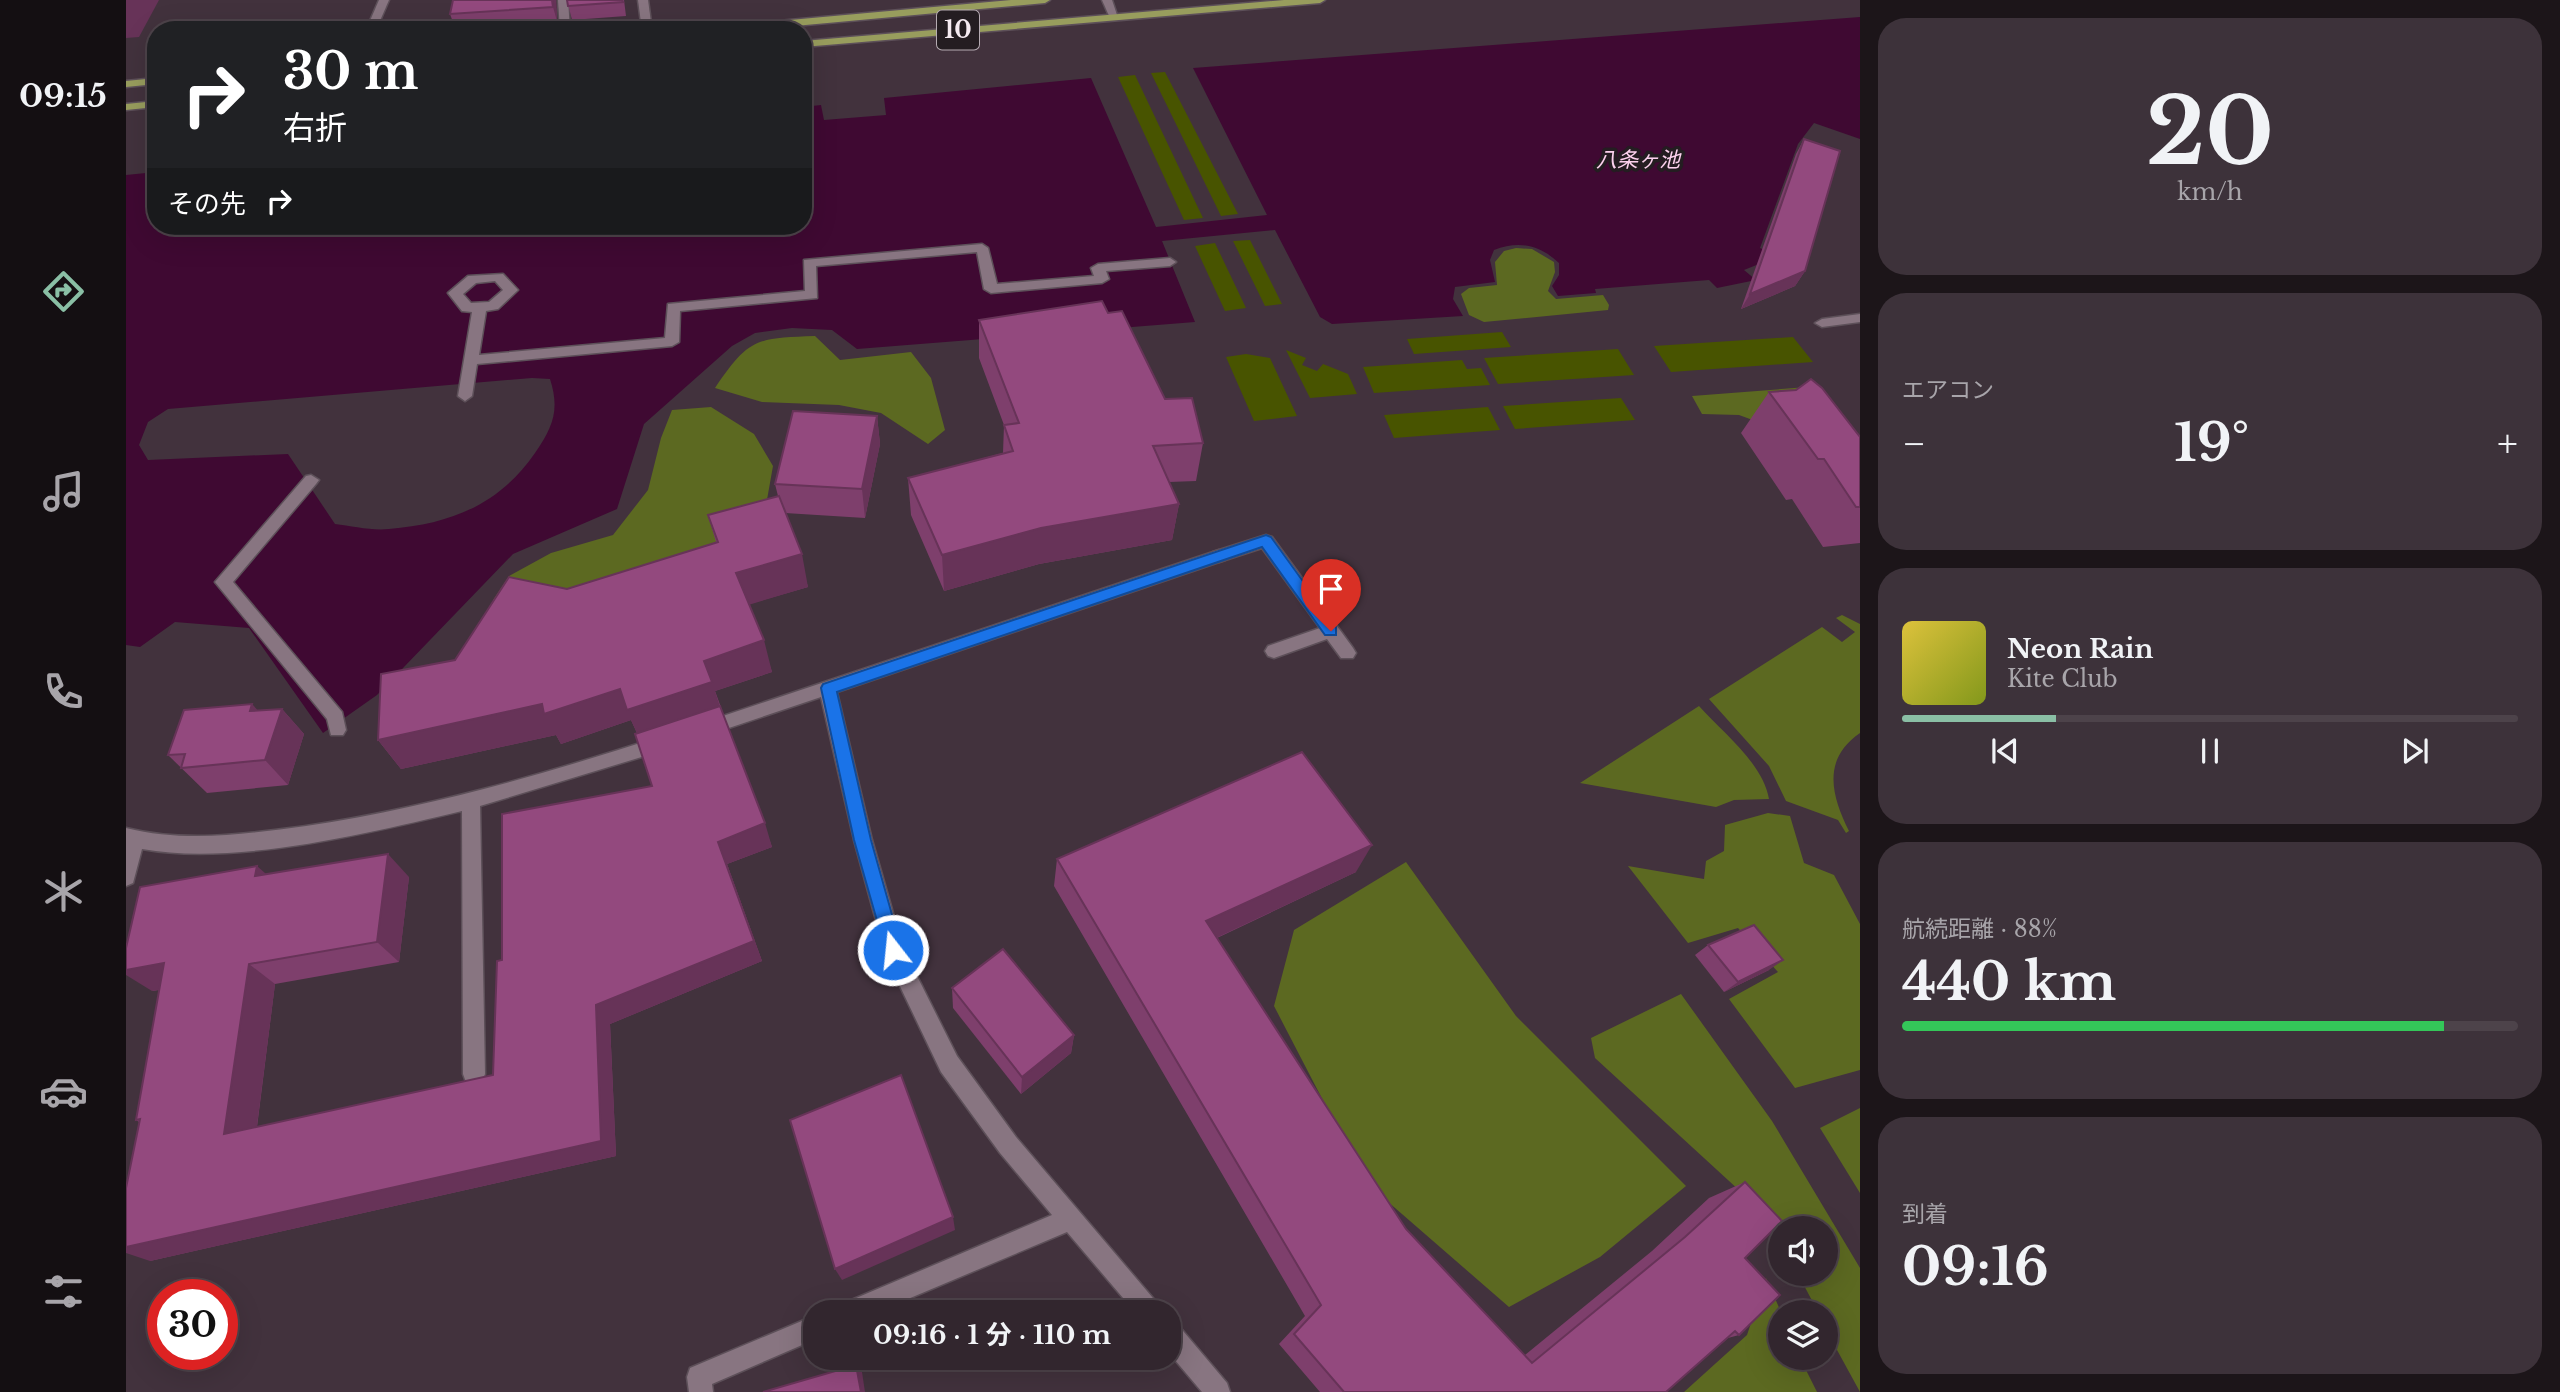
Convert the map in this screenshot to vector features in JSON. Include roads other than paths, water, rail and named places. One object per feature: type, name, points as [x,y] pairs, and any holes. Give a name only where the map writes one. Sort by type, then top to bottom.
[{"type":"main road","name":"10","points":[[812,21],[1045,0]]},
{"type":"main road","name":"10","points":[[812,43],[1320,0]]},
{"type":"main road","points":[[126,84],[147,81]]},
{"type":"main road","points":[[126,107],[147,105]]},
{"type":"street","points":[[375,21],[384,0]]},
{"type":"street","points":[[563,0],[564,21]]},
{"type":"street","points":[[643,0],[646,21]]},
{"type":"street","points":[[1107,0],[1114,16]]},
{"type":"street","points":[[471,360],[673,342],[673,307],[812,295],[809,263],[982,248],[991,289],[1102,279],[1098,268],[1170,262]]},
{"type":"street","points":[[465,396],[480,306]]},
{"type":"street","points":[[1822,323],[1860,318]]},
{"type":"street","points":[[311,480],[223,582],[336,717],[337,730]]},
{"type":"street","points":[[126,877],[130,837],[217,846],[311,834],[471,803],[576,772],[1266,541],[1347,653]]},
{"type":"street","points":[[1274,651],[1331,631]]},
{"type":"street","points":[[828,688],[863,840],[893,950],[949,1064],[1008,1145],[1140,1300]]},
{"type":"street","points":[[471,803],[474,1074]]},
{"type":"street","points":[[878,1300],[1070,1219]]},
{"type":"street","points":[[701,1392],[699,1377],[803,1333]]},
{"type":"street","points":[[1181,1348],[1218,1392]]},
{"type":"water","name":"八条ヶ池","points":[[1860,17],[1860,139],[1814,123],[1798,144],[1760,248],[1779,256],[1744,270],[1756,280],[1717,288],[1709,280],[1595,289],[1596,293],[1558,296],[1552,286],[1559,275],[1559,263],[1537,248],[1512,245],[1494,250],[1490,260],[1495,282],[1455,287],[1453,299],[1463,316],[1332,324],[1320,317],[1275,230],[1162,241],[1195,322],[857,349],[832,330],[792,328],[755,333],[732,346],[644,424],[617,509],[513,554],[377,695],[323,733],[249,628],[175,622],[140,647],[126,645],[126,175],[147,173],[147,235],[812,235],[812,106],[821,105],[824,120],[886,115],[884,98],[1091,78],[1156,227],[1267,215],[1193,68]],"holes":[[[532,378],[550,379],[554,409],[550,426],[535,453],[506,486],[489,499],[453,516],[389,529],[335,524],[288,454],[148,460],[139,445],[148,422],[168,409]]]}]
